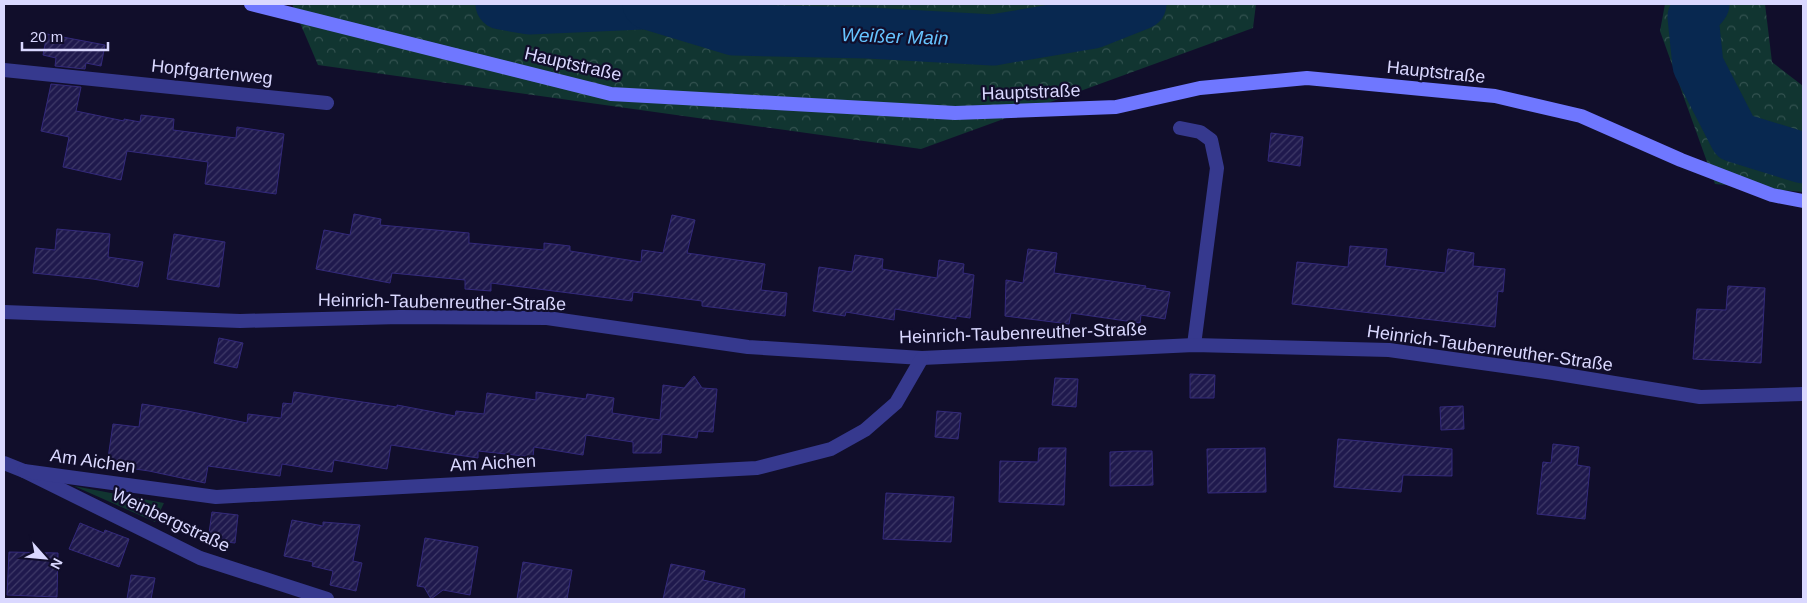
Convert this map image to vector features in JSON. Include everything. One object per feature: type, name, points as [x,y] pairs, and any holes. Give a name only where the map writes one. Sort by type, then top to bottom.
[{"type":"main road","name":"Hauptstraße","points":[[251,4],[611,94],[955,113],[1116,107],[1200,88],[1308,78],[1495,96],[1581,116],[1681,160],[1772,195],[1803,201]]},
{"type":"street","name":"Hopfgartenweg","points":[[4,70],[327,103]]},
{"type":"street","points":[[1180,128],[1200,132],[1211,140],[1217,168],[1194,345]]},
{"type":"street","name":"Heinrich-Taubenreuther-Straße","points":[[4,312],[240,320],[400,317],[547,318],[748,347],[922,358],[1194,345],[1389,350],[1553,373],[1700,397],[1803,394]]},
{"type":"street","name":"Am Aichen","points":[[24,470],[216,497],[757,468],[831,449],[864,430],[896,403],[922,358]]},
{"type":"street","name":"Weinbergstraße","points":[[4,463],[24,470],[200,558],[327,599]]},
{"type":"green space","points":[[292,4],[1256,4],[1253,28],[921,149],[318,65]]},
{"type":"green space","points":[[1665,4],[1765,4],[1772,62],[1803,86],[1803,192],[1715,184],[1660,31]]},
{"type":"green space","points":[[74,486],[164,503],[155,522]]},
{"type":"building","points":[[47,34],[105,45],[101,66],[86,63],[85,69],[55,66],[56,58],[43,55]]},
{"type":"building","points":[[51,84],[81,87],[76,111],[124,121],[124,119],[140,122],[141,115],[174,119],[173,130],[236,138],[237,127],[284,134],[276,194],[205,184],[208,162],[127,151],[121,180],[63,167],[69,137],[41,131]]},
{"type":"building","points":[[1271,133],[1303,137],[1300,166],[1268,161]]},
{"type":"building","points":[[354,214],[381,219],[380,225],[469,233],[469,243],[544,250],[544,243],[570,246],[570,251],[641,262],[642,250],[663,253],[672,215],[695,220],[687,253],[765,264],[761,290],[787,293],[785,316],[702,306],[702,301],[633,292],[632,301],[491,283],[491,291],[465,289],[465,280],[392,273],[390,283],[316,269],[324,230],[350,235]]},
{"type":"building","points":[[57,229],[110,234],[108,257],[143,262],[138,287],[93,279],[33,273],[36,248],[55,250]]},
{"type":"building","points":[[174,234],[225,242],[219,287],[167,279]]},
{"type":"building","points":[[1350,246],[1387,249],[1385,266],[1445,273],[1448,249],[1474,253],[1473,266],[1505,269],[1503,292],[1498,291],[1495,327],[1292,304],[1297,262],[1348,267]]},
{"type":"building","points":[[1028,249],[1057,253],[1054,273],[1146,286],[1145,288],[1170,292],[1165,319],[1141,315],[1140,323],[1071,313],[1069,324],[1005,316],[1006,280],[1023,283]]},
{"type":"building","points":[[855,255],[883,259],[882,269],[937,278],[939,260],[964,264],[963,273],[974,275],[970,318],[956,316],[956,319],[895,309],[894,320],[846,312],[845,316],[813,311],[819,267],[852,272]]},
{"type":"building","points":[[1728,286],[1765,288],[1761,363],[1693,359],[1697,309],[1726,310]]},
{"type":"building","points":[[219,338],[243,343],[237,368],[214,363]]},
{"type":"building","points":[[1190,374],[1215,375],[1214,398],[1190,398]]},
{"type":"building","points":[[694,376],[702,388],[717,389],[713,432],[698,431],[697,438],[662,434],[661,453],[633,453],[633,442],[586,435],[583,455],[534,447],[533,457],[478,451],[478,458],[391,445],[387,469],[334,460],[332,472],[282,464],[280,476],[208,466],[205,483],[149,471],[107,465],[113,424],[139,427],[142,404],[247,423],[248,414],[281,418],[283,403],[292,404],[294,392],[397,407],[397,405],[455,416],[456,411],[484,414],[487,393],[536,400],[536,392],[586,399],[587,394],[614,398],[612,413],[660,420],[663,385],[684,388]]},
{"type":"building","points":[[1055,378],[1078,379],[1076,407],[1052,405]]},
{"type":"building","points":[[1463,406],[1464,429],[1441,430],[1440,407]]},
{"type":"building","points":[[937,411],[961,413],[958,439],[935,437]]},
{"type":"building","points":[[1338,439],[1452,449],[1452,476],[1403,475],[1401,492],[1334,487]]},
{"type":"building","points":[[1553,444],[1579,447],[1577,465],[1590,467],[1585,519],[1537,514],[1543,462],[1551,463]]},
{"type":"building","points":[[1039,448],[1066,448],[1064,505],[999,502],[1000,461],[1038,462]]},
{"type":"building","points":[[1265,448],[1266,492],[1208,493],[1207,449]]},
{"type":"building","points":[[1152,451],[1153,485],[1110,486],[1110,452]]},
{"type":"building","points":[[886,493],[954,497],[951,542],[883,539]]},
{"type":"building","points":[[212,512],[238,515],[235,543],[208,540]]},
{"type":"building","points":[[292,520],[323,526],[323,522],[360,525],[353,561],[362,563],[356,591],[330,585],[333,571],[312,566],[313,562],[284,556]]},
{"type":"building","points":[[80,523],[104,533],[105,530],[129,539],[119,567],[69,549]]},
{"type":"building","points":[[425,538],[478,547],[470,595],[443,590],[431,599],[424,587],[417,586]]},
{"type":"building","points":[[9,552],[58,553],[57,597],[7,595]]},
{"type":"building","points":[[523,562],[572,570],[567,599],[517,599]]},
{"type":"building","points":[[671,564],[705,571],[703,580],[745,589],[744,599],[663,599]]},
{"type":"building","points":[[131,575],[155,578],[151,599],[127,599]]},
{"type":"waterway","name":"Weißer Main","points":[[501,4],[529,9],[642,4]]},
{"type":"waterway","name":"Weißer Main","points":[[648,4],[734,30],[869,33],[993,40],[1093,23],[1141,4]]},
{"type":"waterway","name":"Weißer Main","points":[[1704,4],[1693,17],[1698,65],[1735,137],[1803,158]]}]
